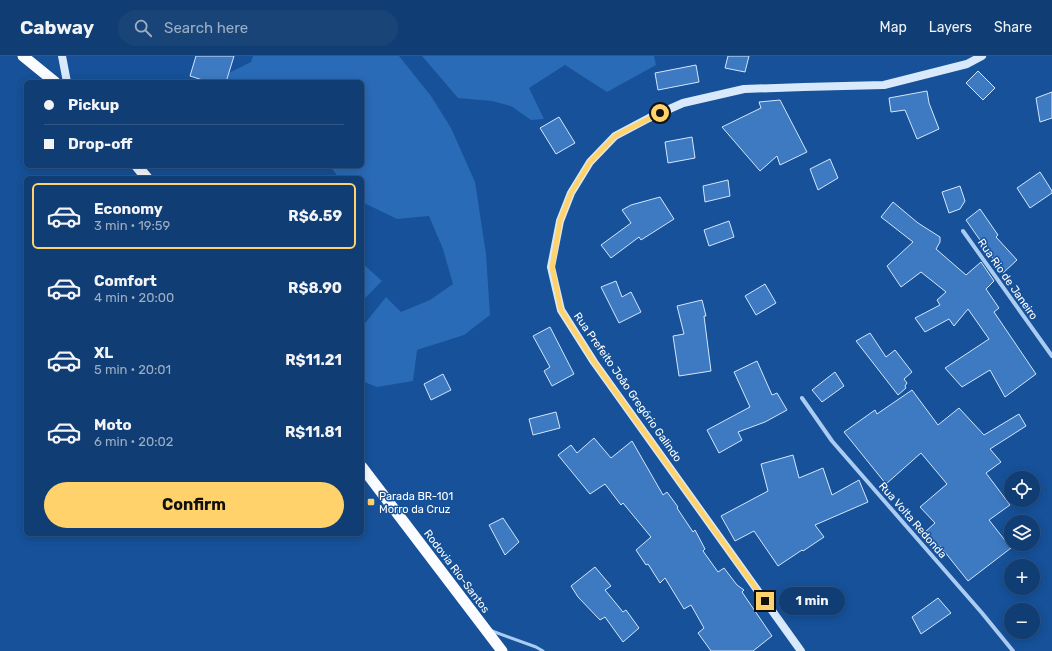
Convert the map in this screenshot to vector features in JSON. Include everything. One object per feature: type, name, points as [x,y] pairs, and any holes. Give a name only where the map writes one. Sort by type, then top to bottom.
[{"type":"highway","points":[[23,56],[53,80]]},
{"type":"highway","points":[[139,168],[145,176]]},
{"type":"highway","name":"Rodovia Rio-Santos","points":[[364,470],[502,651]]},
{"type":"main road","points":[[62,56],[67,80]]},
{"type":"main road","name":"Rua Prefeito João Gregório Galindo","points":[[801,651],[594,362],[561,310],[552,267],[560,221],[571,193],[590,162],[615,136],[649,118],[683,103],[744,90],[804,86],[884,85],[967,64],[982,56]]},
{"type":"street","name":"Rua Rio de Janeiro","points":[[964,231],[1052,356]]},
{"type":"street","name":"Rua Volta Redonda","points":[[802,398],[832,441],[982,613],[1013,651]]},
{"type":"lane","points":[[484,628],[543,651]]},
{"type":"shaded area","points":[[253,56],[399,56],[431,96],[451,128],[475,182],[486,254],[490,315],[464,335],[417,350],[413,381],[377,387],[364,382],[364,324],[386,297],[401,312],[430,300],[453,284],[443,249],[429,216],[397,219],[364,203],[364,176],[338,176],[332,168],[364,168],[364,80],[208,80],[229,73],[251,62]]},
{"type":"shaded area","points":[[422,56],[654,56],[656,65],[607,92],[565,65],[529,88],[544,119],[531,120],[511,106],[492,101],[458,98]]},
{"type":"shaded area","points":[[364,265],[382,281],[364,299]]},
{"type":"building","points":[[196,56],[234,56],[227,80],[203,80],[190,76]]},
{"type":"building","points":[[728,56],[749,56],[745,72],[725,68]]},
{"type":"building","points":[[696,65],[699,82],[658,90],[655,73]]},
{"type":"building","points":[[978,71],[995,88],[983,100],[966,83]]},
{"type":"building","points":[[927,91],[929,103],[939,129],[917,139],[905,110],[891,112],[889,98]]},
{"type":"building","points":[[1052,92],[1052,118],[1040,122],[1036,98]]},
{"type":"building","points":[[780,100],[807,152],[780,165],[777,156],[760,171],[722,127],[761,108],[759,102]]},
{"type":"building","points":[[559,117],[575,143],[556,154],[540,128]]},
{"type":"building","points":[[692,137],[695,158],[668,163],[665,142]]},
{"type":"building","points":[[830,159],[838,178],[818,190],[810,169]]},
{"type":"building","points":[[1040,172],[1052,193],[1030,208],[1017,188]]},
{"type":"building","points":[[728,180],[730,196],[705,202],[703,186]]},
{"type":"building","points":[[960,186],[965,201],[960,209],[949,213],[942,192]]},
{"type":"building","points":[[660,197],[674,219],[641,240],[639,237],[611,258],[601,245],[631,223],[622,210],[631,205]]},
{"type":"building","points":[[893,202],[918,223],[940,237],[940,242],[936,249],[966,275],[981,262],[994,281],[986,289],[999,308],[994,312],[1036,374],[1005,397],[990,370],[962,387],[945,368],[989,339],[968,309],[954,326],[949,319],[925,332],[915,318],[940,305],[937,300],[946,292],[921,272],[901,287],[887,266],[913,242],[881,217]]},
{"type":"building","points":[[980,209],[998,235],[996,237],[1017,260],[1003,273],[966,220]]},
{"type":"building","points":[[729,221],[734,237],[709,246],[704,230]]},
{"type":"building","points":[[616,281],[622,297],[631,292],[641,312],[619,323],[601,287]]},
{"type":"building","points":[[765,284],[776,303],[756,315],[745,296]]},
{"type":"building","points":[[702,300],[706,316],[704,316],[711,371],[679,376],[673,336],[684,334],[677,306]]},
{"type":"building","points":[[550,327],[574,374],[552,386],[544,371],[550,367],[533,336]]},
{"type":"building","points":[[870,333],[886,357],[895,350],[912,372],[904,379],[907,383],[905,386],[906,388],[898,395],[856,341]]},
{"type":"building","points":[[757,361],[772,395],[777,393],[787,410],[765,422],[738,432],[742,440],[719,453],[707,430],[750,407],[734,372]]},
{"type":"building","points":[[835,372],[844,386],[822,402],[812,390]]},
{"type":"building","points":[[443,374],[451,390],[431,400],[424,384]]},
{"type":"building","points":[[912,390],[938,425],[959,408],[984,435],[1019,414],[1026,426],[990,449],[1001,462],[986,473],[1004,497],[1004,507],[1007,507],[989,520],[1004,539],[1004,551],[1007,551],[968,581],[940,546],[937,548],[924,533],[935,523],[920,507],[947,484],[921,453],[886,484],[844,432],[875,410],[877,414]]},
{"type":"building","points":[[556,412],[560,428],[533,435],[529,419]]},
{"type":"building","points":[[594,438],[611,458],[632,441],[663,495],[667,492],[693,532],[695,530],[705,549],[703,551],[718,572],[724,568],[737,585],[744,590],[742,592],[772,636],[753,651],[711,651],[698,633],[704,628],[691,605],[684,609],[665,578],[660,583],[648,564],[646,565],[636,550],[651,537],[623,503],[621,505],[605,484],[590,494],[558,455],[571,445],[577,453]]},
{"type":"building","points":[[793,455],[799,478],[823,468],[832,495],[859,480],[868,502],[815,525],[824,537],[778,566],[754,531],[735,541],[721,516],[768,491],[761,464]]},
{"type":"building","points":[[503,518],[519,542],[505,555],[489,525]]},
{"type":"building","points":[[595,567],[611,586],[605,590],[623,612],[626,610],[639,628],[623,642],[605,617],[600,620],[578,597],[571,586]]},
{"type":"building","points":[[938,598],[951,613],[921,634],[912,617]]},
{"type":"place","name":"Parada BR-101 Morro da Cruz","points":[[371,502]]},
{"type":"route","points":[[660,113],[615,136],[590,162],[571,193],[560,221],[552,267],[561,310],[594,362],[765,601]]}]
